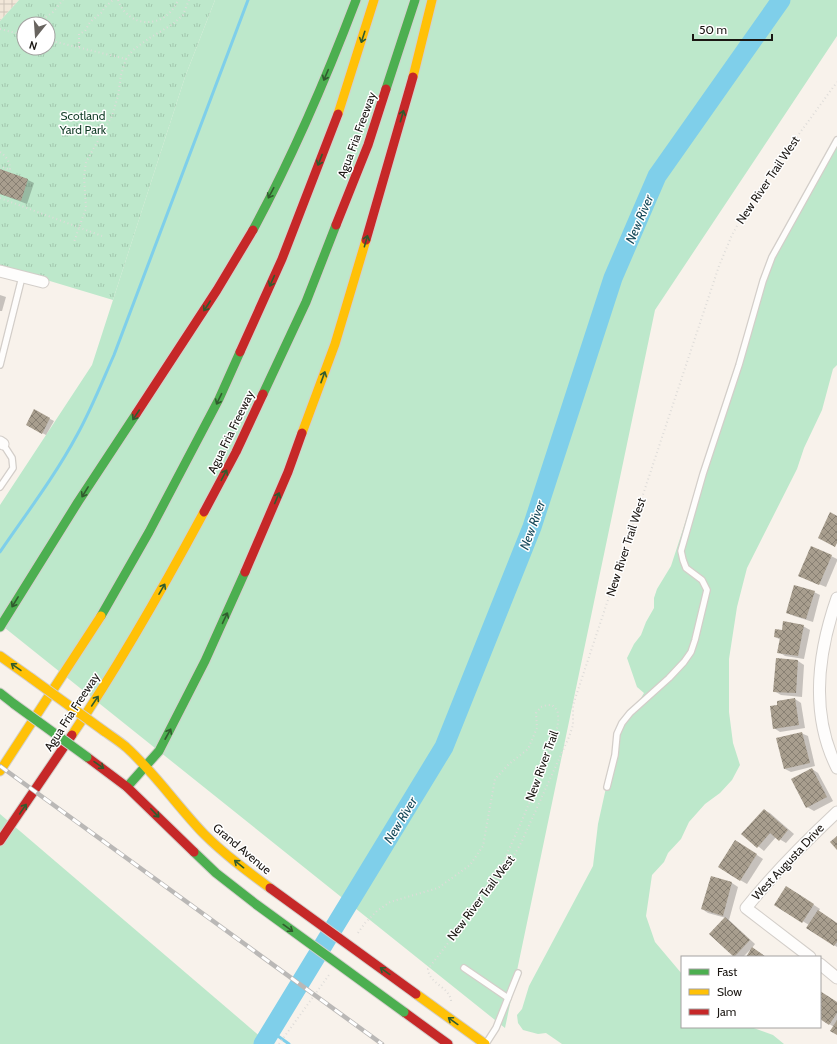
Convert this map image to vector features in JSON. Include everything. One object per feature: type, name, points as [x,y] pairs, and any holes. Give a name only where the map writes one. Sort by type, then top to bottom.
[{"type":"highway","points":[[0,627],[106,459],[162,376],[228,273],[253,230],[307,121],[356,0]]},
{"type":"highway","name":"Agua Fria Freeway","points":[[0,772],[107,607],[149,532],[219,399],[282,259],[339,110],[374,0]]},
{"type":"highway","name":"Agua Fria Freeway","points":[[0,841],[101,692],[163,588],[236,452],[306,302],[357,174],[368,145],[415,0]]},
{"type":"highway","points":[[127,787],[159,751],[205,662],[246,572],[288,472],[335,344],[355,279],[414,73],[432,0]]},
{"type":"highway","name":"Grand Avenue","points":[[0,656],[127,748],[146,767],[205,834],[242,868],[485,1044]]},
{"type":"highway","points":[[0,693],[127,787],[216,873],[257,905],[448,1044]]},
{"type":"street","points":[[0,271],[43,282]]},
{"type":"street","points":[[837,598],[829,620],[824,643],[820,678],[820,708],[830,753],[837,768]]},
{"type":"street","name":"West Augusta Drive","points":[[809,956],[746,908],[789,858],[837,812]]},
{"type":"street","points":[[821,965],[837,978]]},
{"type":"lane","points":[[607,787],[615,755],[617,734],[622,723],[630,713],[669,678],[691,652],[707,590],[702,580],[686,568],[681,551],[701,482],[739,365],[762,281],[772,257],[837,140]]},
{"type":"lane","points":[[0,365],[22,277]]},
{"type":"lane","points":[[0,487],[13,468],[12,458],[2,443]]},
{"type":"lane","points":[[464,968],[508,998]]},
{"type":"lane","points":[[485,1044],[496,1028],[518,973]]},
{"type":"path","points":[[48,16],[63,0]]},
{"type":"path","points":[[79,48],[79,34],[85,31],[90,22],[113,0]]},
{"type":"path","points":[[118,0],[121,7],[130,17],[138,21],[147,22],[161,20],[176,5],[178,0]]},
{"type":"path","points":[[74,242],[86,208],[84,176],[86,162],[112,116],[126,59],[133,50],[148,39],[165,31],[178,20],[183,15],[189,0]]},
{"type":"path","points":[[0,29],[16,32]]},
{"type":"path","points":[[56,42],[126,59]]},
{"type":"path","name":"New River Trail West","points":[[451,1003],[449,995],[432,978],[428,973],[428,969],[509,864],[521,843],[569,737],[573,725],[573,706],[576,696],[719,266],[732,235],[761,186],[837,82]]},
{"type":"path","points":[[0,152],[6,158],[10,166],[10,170],[0,166]]},
{"type":"path","points":[[0,198],[102,236]]},
{"type":"path","name":"New River Trail","points":[[390,902],[438,888],[470,865],[483,846],[495,779],[509,764],[528,749],[536,728],[536,713],[540,708],[547,704],[552,705],[556,709],[558,716],[553,742],[534,792],[490,887]]},
{"type":"shaded area","points":[[0,0],[19,0],[0,21]]},
{"type":"green space","name":"Scotland Yard Park","points":[[19,0],[215,0],[185,77],[113,300],[0,266],[0,21]]},
{"type":"green space","points":[[215,0],[837,0],[837,36],[655,310],[505,1028],[0,624],[0,505],[92,365],[185,77]]},
{"type":"green space","points":[[837,143],[837,365],[833,369],[822,410],[804,448],[797,469],[747,568],[737,607],[729,659],[729,712],[733,743],[740,765],[732,780],[720,793],[705,804],[689,822],[681,839],[668,853],[664,862],[652,875],[646,916],[655,942],[681,973],[681,1028],[754,1028],[773,1035],[784,1044],[562,1044],[546,1033],[538,1034],[523,1030],[518,1023],[517,1015],[522,1009],[529,986],[593,866],[598,824],[617,738],[644,693],[637,687],[627,658],[634,644],[641,635],[654,608],[654,598],[657,589],[671,566],[761,290],[777,250]]},
{"type":"green space","points":[[0,814],[269,1044],[0,1044]]},
{"type":"building","points":[[0,169],[28,179],[21,201],[0,194]]},
{"type":"building","points":[[34,409],[50,418],[42,434],[26,425]]},
{"type":"building","points":[[830,512],[837,516],[837,543],[835,547],[818,538]]},
{"type":"building","points":[[811,546],[832,555],[819,585],[798,576]]},
{"type":"building","points":[[794,585],[815,591],[806,619],[786,613]]},
{"type":"building","points":[[783,621],[804,625],[798,656],[777,653],[780,638],[774,637],[775,629],[782,630]]},
{"type":"building","points":[[776,658],[798,660],[796,693],[773,692]]},
{"type":"building","points":[[795,698],[799,725],[773,729],[770,706],[777,705],[777,701]]},
{"type":"building","points":[[802,732],[810,763],[784,769],[776,738]]},
{"type":"building","points":[[812,768],[827,797],[806,808],[791,779]]},
{"type":"building","points":[[764,809],[788,830],[779,841],[770,833],[757,848],[741,834]]},
{"type":"building","points":[[837,836],[837,850],[830,842]]},
{"type":"building","points":[[735,840],[757,854],[740,881],[718,867]]},
{"type":"building","points":[[711,876],[732,882],[723,916],[701,909]]},
{"type":"building","points":[[786,886],[814,904],[802,923],[774,905]]},
{"type":"building","points":[[818,910],[837,923],[837,942],[834,946],[806,928]]},
{"type":"building","points":[[725,917],[750,940],[735,956],[733,956],[709,934]]},
{"type":"building","points":[[752,947],[765,956],[747,956]]},
{"type":"building","points":[[821,992],[837,1002],[837,1013],[829,1025],[821,1020]]},
{"type":"building","points":[[837,1020],[837,1035],[830,1031]]},
{"type":"waterway","points":[[0,552],[59,465],[82,425],[96,396],[114,355],[248,0]]},
{"type":"waterway","name":"New River","points":[[263,1044],[444,747],[532,527],[613,278],[657,176],[781,0]]},
{"type":"waterway","points":[[271,1031],[289,1044]]},
{"type":"railway","points":[[0,766],[382,1044]]},
{"type":"traffic: fast","points":[[253,230],[282,174],[308,117],[356,0]]},
{"type":"traffic: fast","points":[[386,89],[415,0]]},
{"type":"traffic: fast","points":[[263,394],[306,302],[336,225]]},
{"type":"traffic: fast","points":[[101,616],[149,532],[219,399],[240,352]]},
{"type":"traffic: fast","points":[[0,627],[78,502],[136,414]]},
{"type":"traffic: fast","points":[[127,787],[159,751],[205,661],[245,572]]},
{"type":"traffic: fast","points":[[0,693],[14,704]]},
{"type":"traffic: fast","points":[[14,704],[87,757]]},
{"type":"traffic: fast","points":[[194,852],[216,873],[257,905]]},
{"type":"traffic: fast","points":[[257,905],[404,1012]]},
{"type":"traffic: slow","points":[[338,114],[374,0]]},
{"type":"traffic: slow","points":[[413,77],[432,0]]},
{"type":"traffic: slow","points":[[302,433],[335,344],[366,240]]},
{"type":"traffic: slow","points":[[72,735],[141,625],[204,512]]},
{"type":"traffic: slow","points":[[0,771],[101,616]]},
{"type":"traffic: slow","points":[[0,656],[31,678]]},
{"type":"traffic: slow","points":[[31,678],[104,731]]},
{"type":"traffic: slow","points":[[104,731],[137,757],[204,834],[236,862],[270,888]]},
{"type":"traffic: slow","points":[[416,994],[485,1044]]},
{"type":"traffic: jam","points":[[366,240],[413,77]]},
{"type":"traffic: jam","points":[[336,225],[368,145],[386,89]]},
{"type":"traffic: jam","points":[[240,352],[282,259],[338,114]]},
{"type":"traffic: jam","points":[[136,414],[217,290],[253,230]]},
{"type":"traffic: jam","points":[[204,512],[236,452],[263,394]]},
{"type":"traffic: jam","points":[[245,572],[288,472],[302,433]]},
{"type":"traffic: jam","points":[[0,841],[72,735]]},
{"type":"traffic: jam","points":[[87,757],[127,787],[194,852]]},
{"type":"traffic: jam","points":[[270,888],[416,994]]},
{"type":"traffic: jam","points":[[404,1012],[448,1044]]}]
